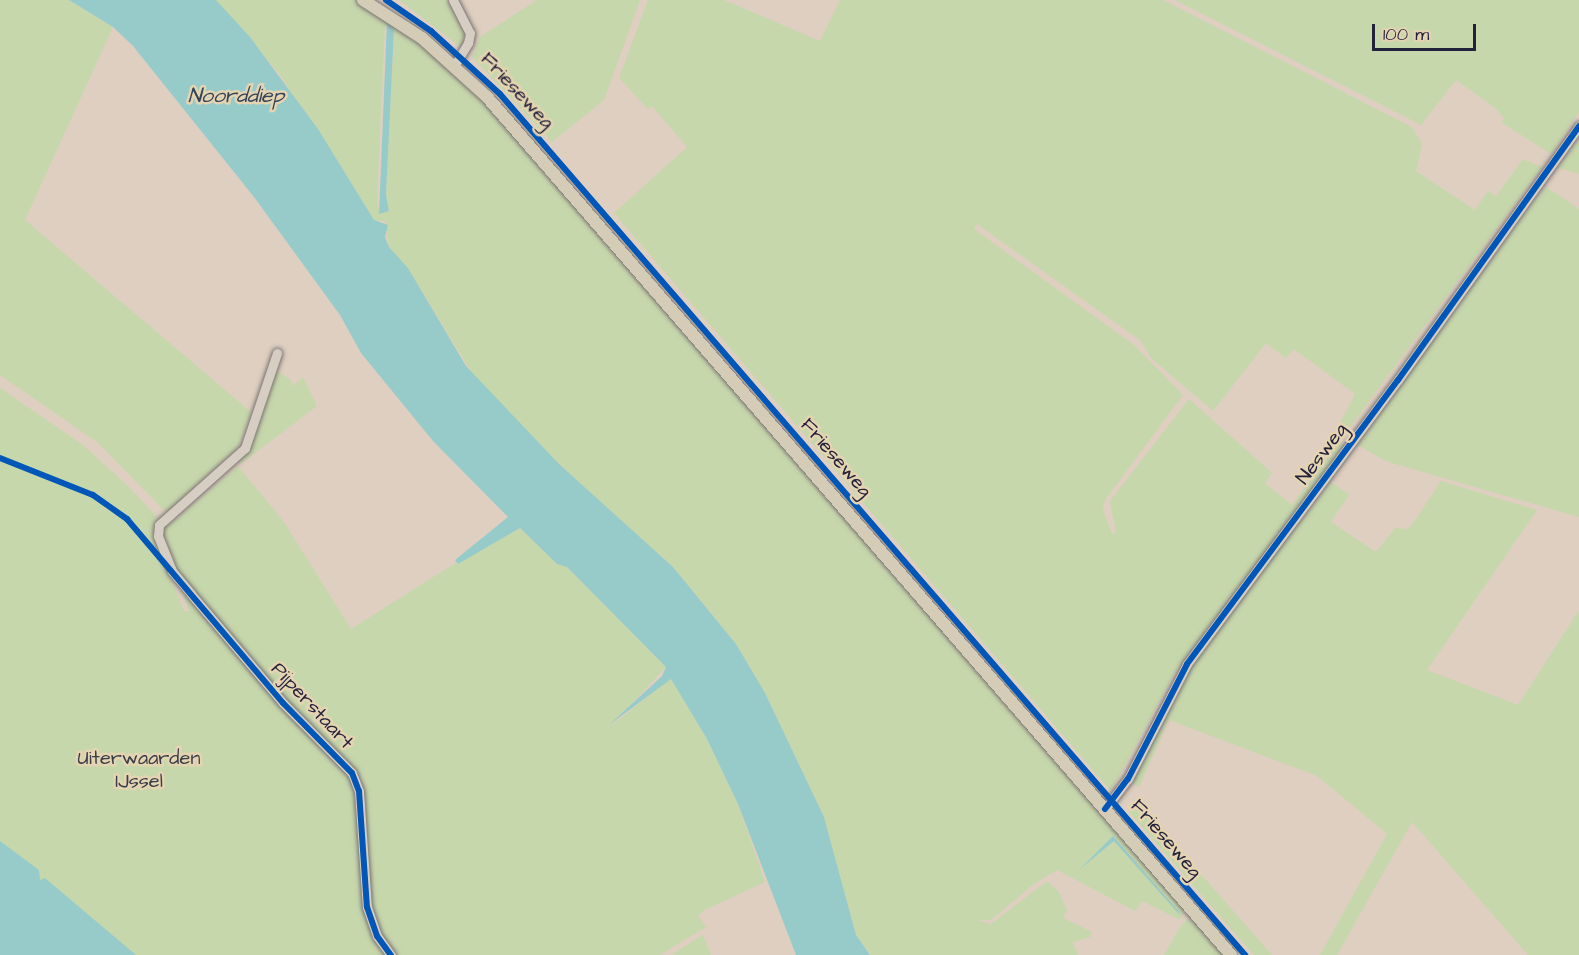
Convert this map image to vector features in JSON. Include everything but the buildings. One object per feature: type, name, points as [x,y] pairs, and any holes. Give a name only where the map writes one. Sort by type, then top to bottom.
[{"type":"main road","name":"Frieseweg","points":[[363,0],[422,38],[455,65],[494,105],[1231,955]]},
{"type":"street","points":[[453,0],[470,33],[468,43],[455,65]]},
{"type":"street","name":"Nesweg","points":[[1105,809],[1128,779],[1187,664],[1412,363],[1579,126]]},
{"type":"street","name":"Pijperstaart","points":[[277,352],[245,448],[159,525],[158,536],[172,571],[283,703],[352,773],[359,791],[367,907],[377,936],[391,955]]},
{"type":"green space","points":[[0,0],[69,0],[113,27],[25,220],[252,413],[238,447],[167,513],[97,442],[0,375]]},
{"type":"green space","points":[[216,0],[356,0],[399,26],[468,82],[1185,908],[1180,920],[1142,901],[1135,911],[1057,870],[1034,884],[991,920],[978,920],[991,924],[1047,881],[1059,892],[1067,911],[1063,918],[1092,932],[1090,937],[1073,942],[1078,955],[870,955],[856,935],[824,817],[765,693],[736,644],[673,567],[559,464],[473,375],[408,268],[389,247],[385,221],[374,221],[280,75]],"holes":[[[385,25],[394,32],[386,195],[389,211],[378,208],[377,197]]]},
{"type":"green space","points":[[399,0],[447,0],[465,27],[462,48]]},
{"type":"green space","points":[[537,0],[640,0],[604,100],[552,142],[472,57],[480,37]]},
{"type":"green space","points":[[648,0],[724,0],[820,41],[840,0],[1163,0],[1412,127],[1422,144],[1416,171],[1475,210],[1488,191],[1496,196],[1523,159],[1542,167],[1346,432],[1340,427],[1341,421],[1355,394],[1294,349],[1286,358],[1266,343],[1213,411],[1151,358],[1141,341],[977,224],[974,229],[1134,345],[1183,395],[1105,500],[1103,510],[1112,534],[1116,532],[1110,501],[1189,399],[1272,473],[1265,483],[1292,505],[1340,440],[1345,447],[1176,671],[1111,791],[614,213],[687,147],[652,106],[648,109],[619,78]]},
{"type":"green space","points":[[1175,0],[1579,0],[1579,112],[1551,154],[1501,122],[1504,118],[1494,107],[1456,80],[1421,125]]},
{"type":"green space","points":[[1579,139],[1579,174],[1558,168]]},
{"type":"green space","points":[[1545,186],[1579,209],[1579,517],[1385,461],[1358,445]]},
{"type":"green space","points":[[274,369],[291,380],[292,386],[303,377],[317,406],[238,466],[253,440]]},
{"type":"green space","points":[[0,388],[83,445],[129,487],[158,518],[155,525],[166,562],[133,521],[110,503],[0,456]]},
{"type":"green space","name":"Uiterwaarden IJssel","points":[[0,460],[92,496],[117,511],[165,565],[184,611],[189,611],[179,585],[355,782],[373,933],[385,955],[121,955],[0,850]]},
{"type":"green space","points":[[238,466],[284,522],[351,629],[457,562],[520,528],[557,564],[567,567],[666,667],[612,725],[671,678],[707,739],[738,804],[765,882],[705,910],[698,916],[706,927],[660,955],[393,955],[379,930],[370,898],[362,779],[340,753],[297,713],[176,572],[164,549],[163,526],[174,521]]},
{"type":"green space","points":[[1441,481],[1537,510],[1427,670],[1518,705],[1579,610],[1579,955],[1528,955],[1412,822],[1337,955],[1320,955],[1387,834],[1317,776],[1169,720],[1139,787],[1131,782],[1186,672],[1298,518],[1303,520],[1331,482],[1349,495],[1331,522],[1376,552],[1395,528],[1407,529],[1412,525]]},
{"type":"green space","points":[[1136,804],[1272,955],[1254,955],[1129,812]]},
{"type":"green space","points":[[1189,918],[1194,919],[1225,955],[1164,955],[1180,927]]},
{"type":"green space","points":[[703,935],[711,955],[671,955]]},
{"type":"water","name":"Noorddiep","points":[[69,0],[216,0],[250,37],[318,129],[374,220],[388,225],[385,237],[389,247],[408,268],[466,366],[559,464],[673,567],[736,644],[765,693],[824,817],[856,935],[870,955],[796,955],[738,804],[707,739],[671,679],[609,725],[662,676],[666,667],[567,567],[557,564],[520,528],[458,564],[455,560],[508,517],[433,441],[361,353],[340,315],[254,197],[133,46],[113,27]]},
{"type":"water","points":[[387,22],[394,29],[386,195],[389,211],[379,214]]},
{"type":"water","points":[[1113,836],[1179,914],[1114,841],[1079,870]]},
{"type":"water","points":[[0,841],[39,870],[40,880],[45,878],[136,955],[0,955]]},
{"type":"cycle path","points":[[386,0],[431,31],[500,94],[1245,955]]},
{"type":"cycle path","points":[[1105,809],[1128,779],[1187,664],[1398,380],[1579,126]]},
{"type":"cycle path","points":[[0,458],[93,495],[127,519],[283,703],[352,773],[359,791],[367,907],[377,936],[391,955]]}]
